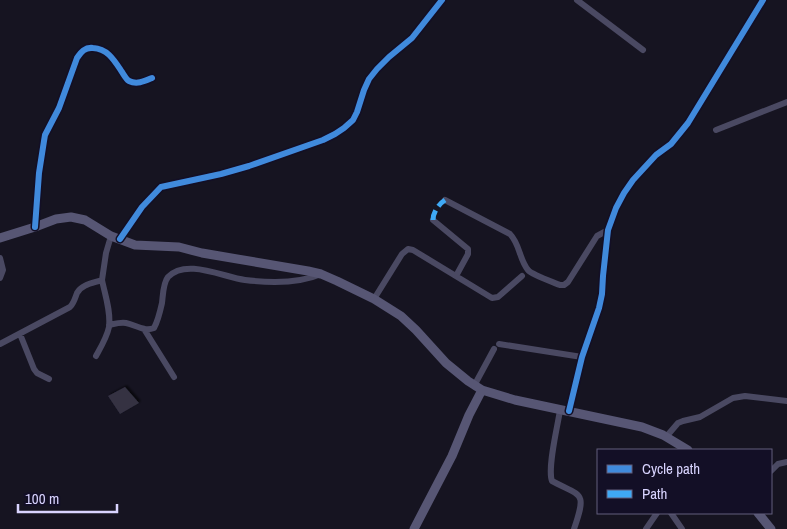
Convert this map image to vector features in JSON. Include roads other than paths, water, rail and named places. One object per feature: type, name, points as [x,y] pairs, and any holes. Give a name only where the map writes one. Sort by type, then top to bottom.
[{"type":"main road","points":[[0,238],[36,227],[56,218],[71,217],[86,220],[115,238],[135,245],[179,247],[202,253],[321,274],[374,299],[407,320],[441,357],[478,388],[515,400],[642,427],[666,437],[686,449]]},
{"type":"main road","points":[[414,529],[448,465],[478,388]]},
{"type":"main road","points":[[759,514],[771,529]]},
{"type":"street","points":[[96,356],[105,340],[109,325],[102,280],[106,253],[115,238],[161,187],[249,166],[335,134],[353,120],[369,79],[388,57],[412,38],[442,0]]},
{"type":"street","points":[[577,0],[643,50]]},
{"type":"street","points":[[574,529],[581,505],[580,497],[574,491],[550,478],[551,464],[565,410],[600,308],[608,230],[624,192],[645,166],[671,144],[688,123],[763,0]]},
{"type":"street","points":[[36,227],[39,173],[44,141],[59,108],[80,52],[89,48],[108,53],[132,82],[140,82],[152,78]]},
{"type":"street","points":[[716,130],[787,102]]},
{"type":"street","points":[[445,200],[510,234],[516,241],[523,263],[529,272],[560,286],[568,282],[597,236],[608,230]]},
{"type":"street","points":[[433,220],[468,249],[468,254],[456,276]]},
{"type":"street","points":[[374,299],[402,254],[408,250],[414,250],[492,298],[498,297],[522,276]]},
{"type":"street","points":[[0,258],[3,270],[0,278]]},
{"type":"street","points":[[109,325],[124,323],[149,330],[154,328],[158,318],[165,282],[169,276],[186,268],[195,268],[230,277],[256,281],[304,280],[321,274]]},
{"type":"street","points":[[0,344],[70,307],[82,287],[102,280]]},
{"type":"street","points":[[144,329],[174,377]]},
{"type":"street","points":[[20,334],[34,369],[37,373],[49,379]]},
{"type":"street","points":[[478,388],[496,346],[582,357]]},
{"type":"street","points":[[666,437],[678,423],[700,417],[733,398],[745,396],[787,401]]},
{"type":"street","points":[[772,470],[778,464],[787,462]]},
{"type":"street","points":[[646,529],[656,514]]},
{"type":"street","points":[[672,514],[682,529]]}]
